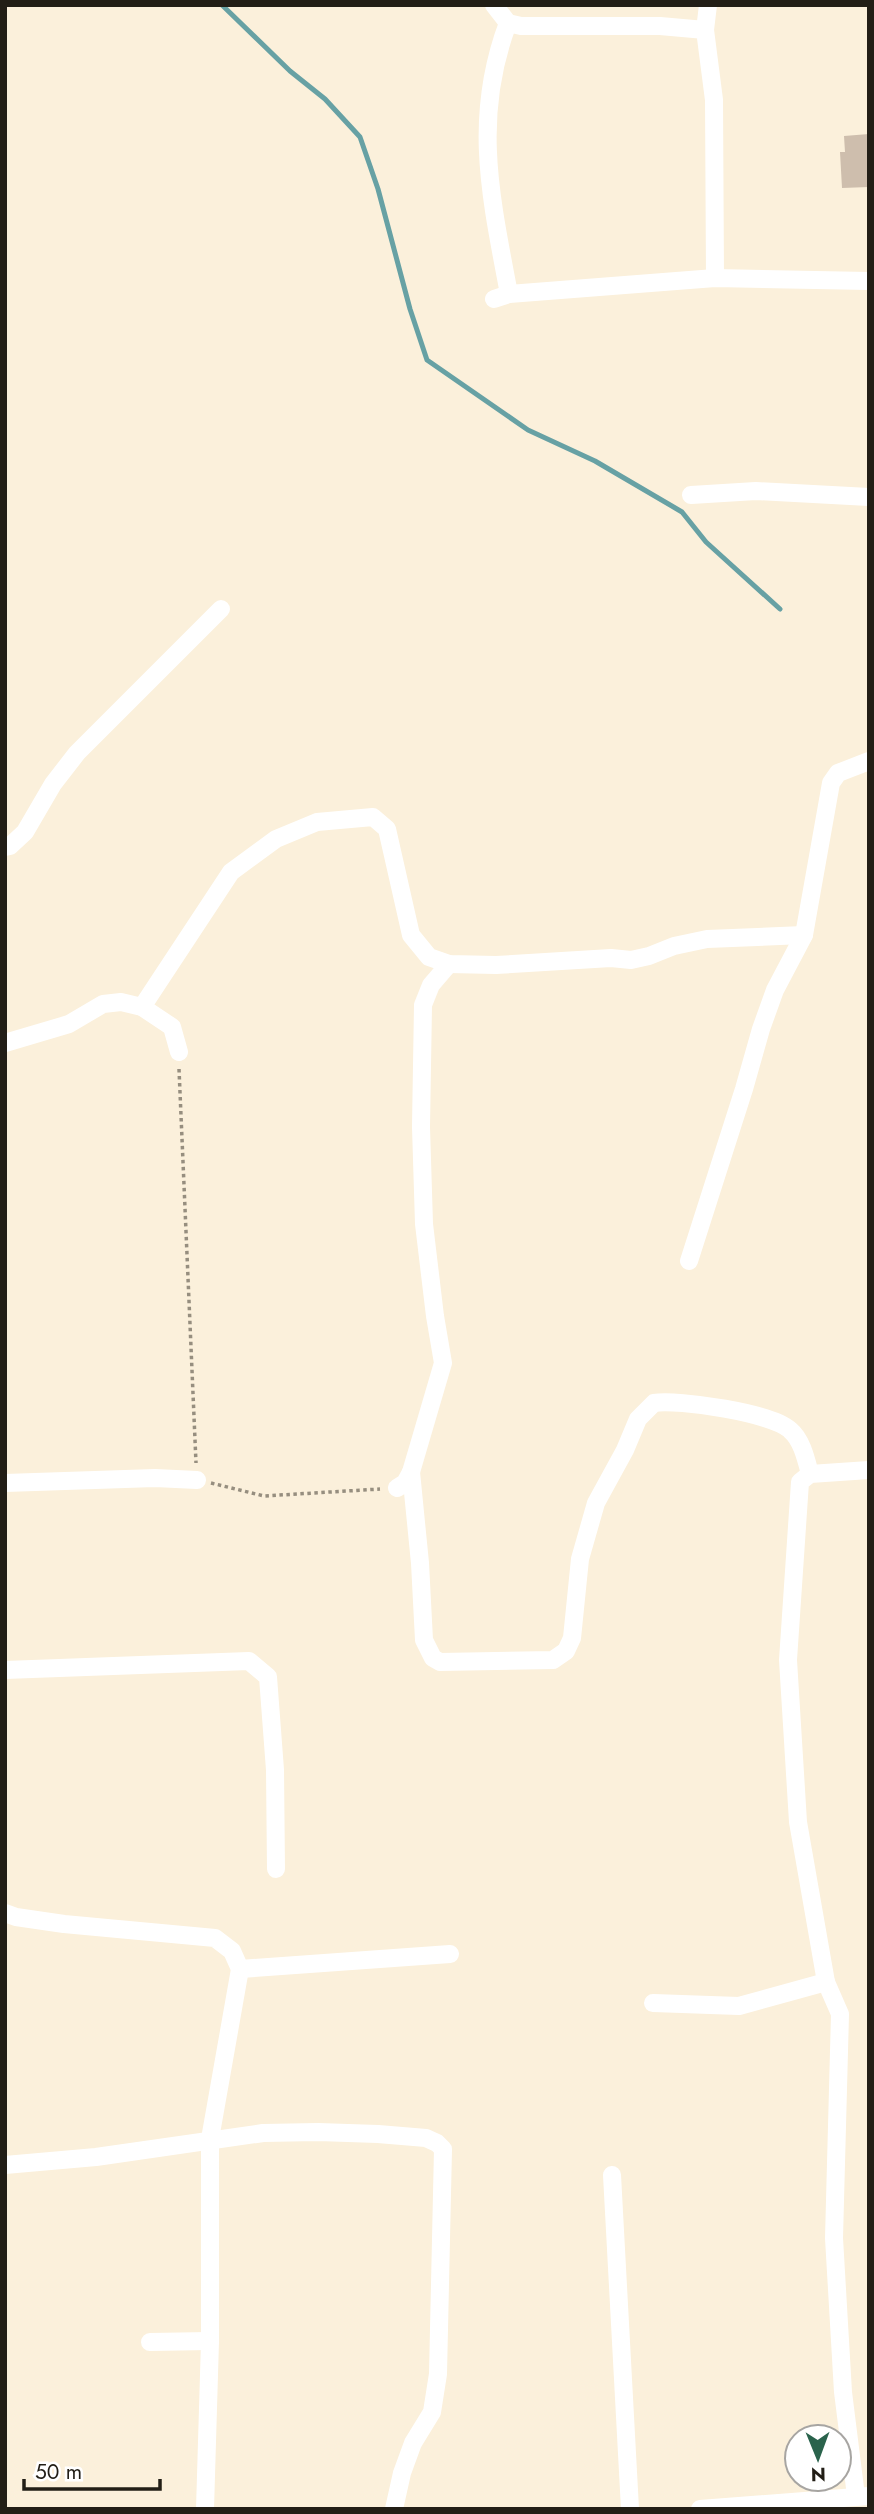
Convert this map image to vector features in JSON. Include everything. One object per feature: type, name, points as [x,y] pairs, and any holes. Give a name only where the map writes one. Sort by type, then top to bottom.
[{"type":"street","points":[[494,5],[508,23],[521,26],[660,26],[705,30]]},
{"type":"street","points":[[708,5],[705,30],[714,100],[715,278]]},
{"type":"street","points":[[508,23],[496,54],[489,87],[486,138],[501,297],[715,278],[869,281]]},
{"type":"street","points":[[691,495],[755,491],[869,497]]},
{"type":"street","points":[[5,847],[10,846],[25,832],[53,785],[77,753],[221,609]]},
{"type":"street","points":[[689,1261],[761,1029],[775,990],[804,935],[831,783],[838,774],[869,761]]},
{"type":"street","points":[[142,1007],[231,872],[276,839],[317,822],[373,817],[387,829],[411,935],[429,957],[449,964],[496,965],[611,958],[631,960],[707,939],[804,935]]},
{"type":"street","points":[[397,1488],[405,1483],[411,1472],[443,1363],[424,1224],[421,1127],[423,1005],[431,985],[449,964]]},
{"type":"street","points":[[5,1043],[69,1024],[103,1004],[121,1002],[142,1007],[172,1027],[178,1052]]},
{"type":"street","points":[[411,1472],[424,1640],[433,1658],[440,1662],[553,1660],[566,1651],[572,1638],[580,1559],[596,1503],[625,1450],[638,1419],[653,1403],[679,1403],[774,1419],[792,1431],[806,1455],[810,1474]]},
{"type":"street","points":[[700,2509],[863,2496],[841,2369],[834,2238],[841,2014],[826,1982],[798,1822],[788,1660],[797,1495],[800,1482],[810,1474],[869,1470]]},
{"type":"street","points":[[5,1483],[155,1478],[197,1480]]},
{"type":"street","points":[[5,1670],[249,1661],[260,1668],[268,1677],[273,1744],[276,1870]]},
{"type":"street","points":[[5,1913],[64,1924],[215,1938],[232,1951],[240,1969],[210,2140],[205,2509]]},
{"type":"street","points":[[240,1969],[450,1954]]},
{"type":"street","points":[[653,2003],[739,2006],[826,1982]]},
{"type":"street","points":[[5,2165],[96,2157],[263,2133],[318,2132],[426,2138],[437,2143],[443,2149],[438,2374],[432,2412],[413,2443],[402,2473],[394,2509]]},
{"type":"street","points":[[612,2175],[631,2509]]},
{"type":"street","points":[[150,2342],[209,2341]]},
{"type":"path","points":[[178,1052],[197,1480],[264,1496],[397,1488]]},
{"type":"building","points":[[869,134],[869,187],[842,188],[840,152],[845,152],[844,136]]},
{"type":"waterway","points":[[222,5],[290,71],[325,99],[360,137],[378,189],[410,309],[427,360],[528,430],[595,461],[682,512],[706,542],[780,609]]}]
